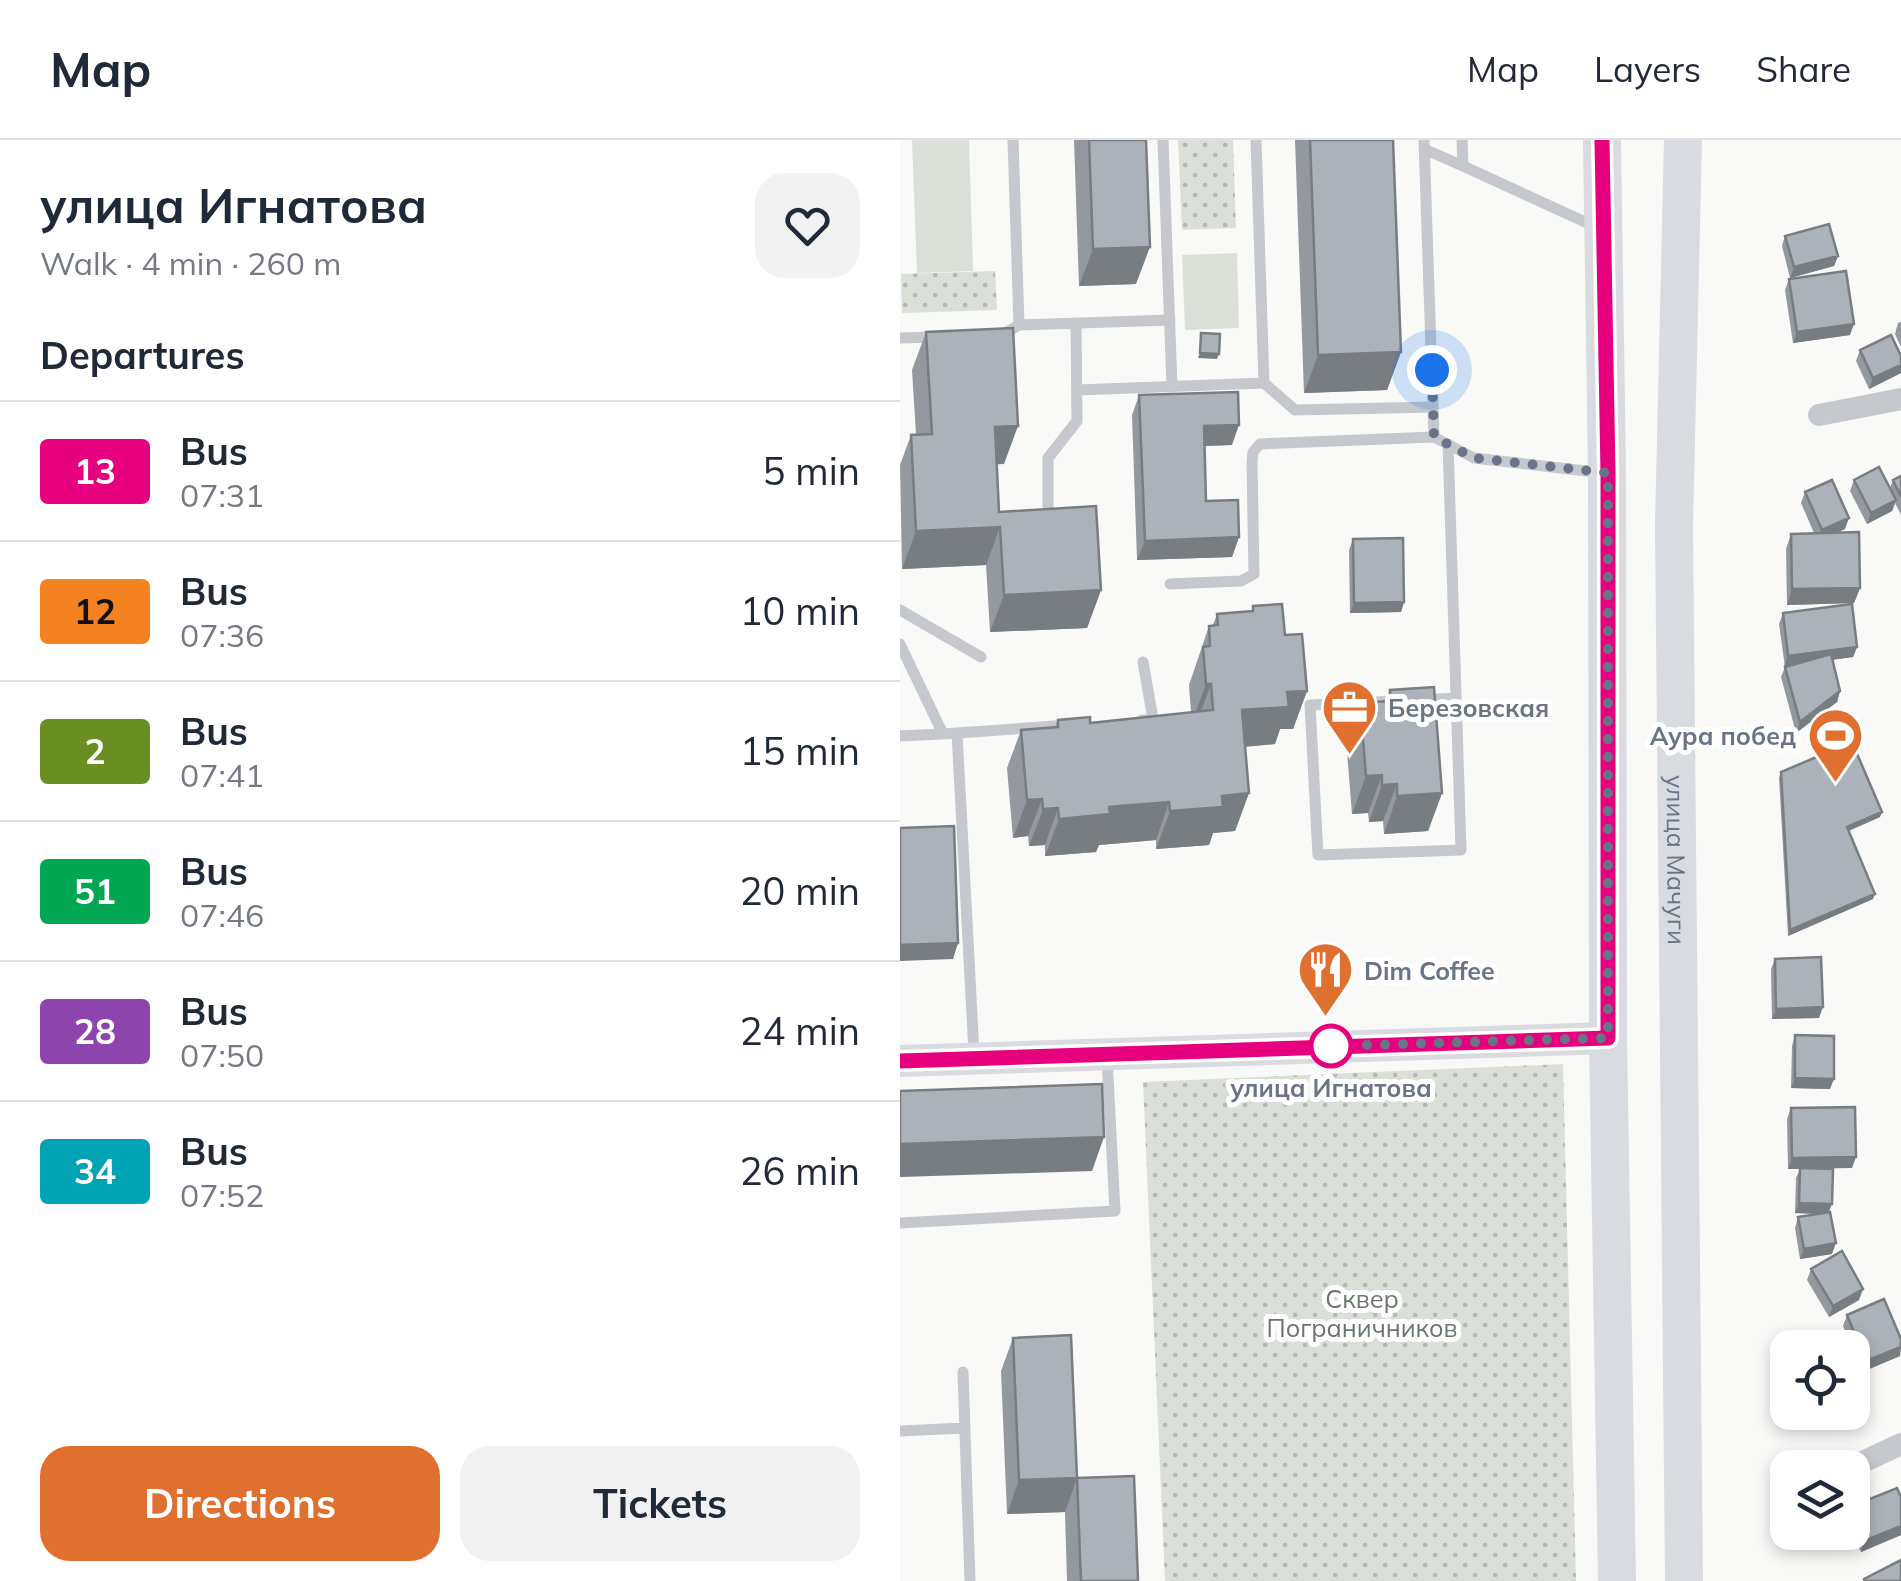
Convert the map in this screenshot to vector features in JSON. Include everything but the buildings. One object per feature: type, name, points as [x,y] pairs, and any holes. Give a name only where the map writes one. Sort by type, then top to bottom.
[{"type":"main road","points":[[1602,140],[1608,473],[1608,1038],[1617,1581]]},
{"type":"main road","name":"улица Мачуги","points":[[1684,140],[1674,524],[1684,1581]]},
{"type":"street","points":[[1818,416],[1901,399]]},
{"type":"street","points":[[900,1061],[1608,1038]]},
{"type":"street","points":[[1870,1459],[1901,1444]]},
{"type":"lane","points":[[1013,140],[1019,325]]},
{"type":"lane","points":[[1163,140],[1172,386]]},
{"type":"lane","points":[[1256,140],[1264,383]]},
{"type":"lane","points":[[1462,140],[1463,166]]},
{"type":"lane","points":[[1424,144],[1463,166],[1604,230]]},
{"type":"lane","points":[[1424,144],[1434,437]]},
{"type":"lane","points":[[987,335],[1004,334],[1019,325],[1170,320]]},
{"type":"lane","points":[[1048,514],[1048,458],[1078,421],[1076,323]]},
{"type":"lane","points":[[900,338],[952,336]]},
{"type":"lane","points":[[1078,390],[1264,383],[1296,410],[1433,407]]},
{"type":"lane","points":[[1170,584],[1241,582],[1254,574],[1252,463],[1260,444],[1434,437],[1474,458],[1608,473]]},
{"type":"lane","points":[[1448,444],[1461,850],[1318,856],[1310,704],[1456,698]]},
{"type":"lane","points":[[900,610],[982,658]]},
{"type":"lane","points":[[900,644],[943,734]]},
{"type":"lane","points":[[1133,720],[1153,719],[1144,662]]},
{"type":"lane","points":[[900,736],[1075,724]]},
{"type":"lane","points":[[957,733],[975,1059]]},
{"type":"lane","points":[[900,1222],[1115,1212],[1106,1054]]},
{"type":"lane","points":[[962,1372],[970,1581]]},
{"type":"lane","points":[[900,1431],[964,1428]]},
{"type":"green space","points":[[912,140],[969,140],[973,271],[917,273]]},
{"type":"green space","points":[[1178,140],[1233,140],[1236,228],[1182,230]]},
{"type":"green space","points":[[1237,253],[1239,328],[1185,330],[1182,255]]},
{"type":"green space","points":[[995,271],[997,310],[902,313],[901,274]]},
{"type":"green space","name":"Сквер Пограничников","points":[[1563,1064],[1576,1581],[1165,1581],[1143,1082]]},
{"type":"bus line","name":"13","points":[[900,1061],[1608,1038],[1608,473],[1602,140]]},
{"type":"place","name":"Березовская","points":[[1349,756]]},
{"type":"place","name":"Аура побед","points":[[1835,784]]},
{"type":"place","name":"Dim Coffee","points":[[1325,1019]]},
{"type":"place","name":"улица Игнатова","points":[[1331,1046]]},
{"type":"route","points":[[1331,1046],[1608,1038],[1608,473],[1474,458],[1434,437],[1432,370]]}]
